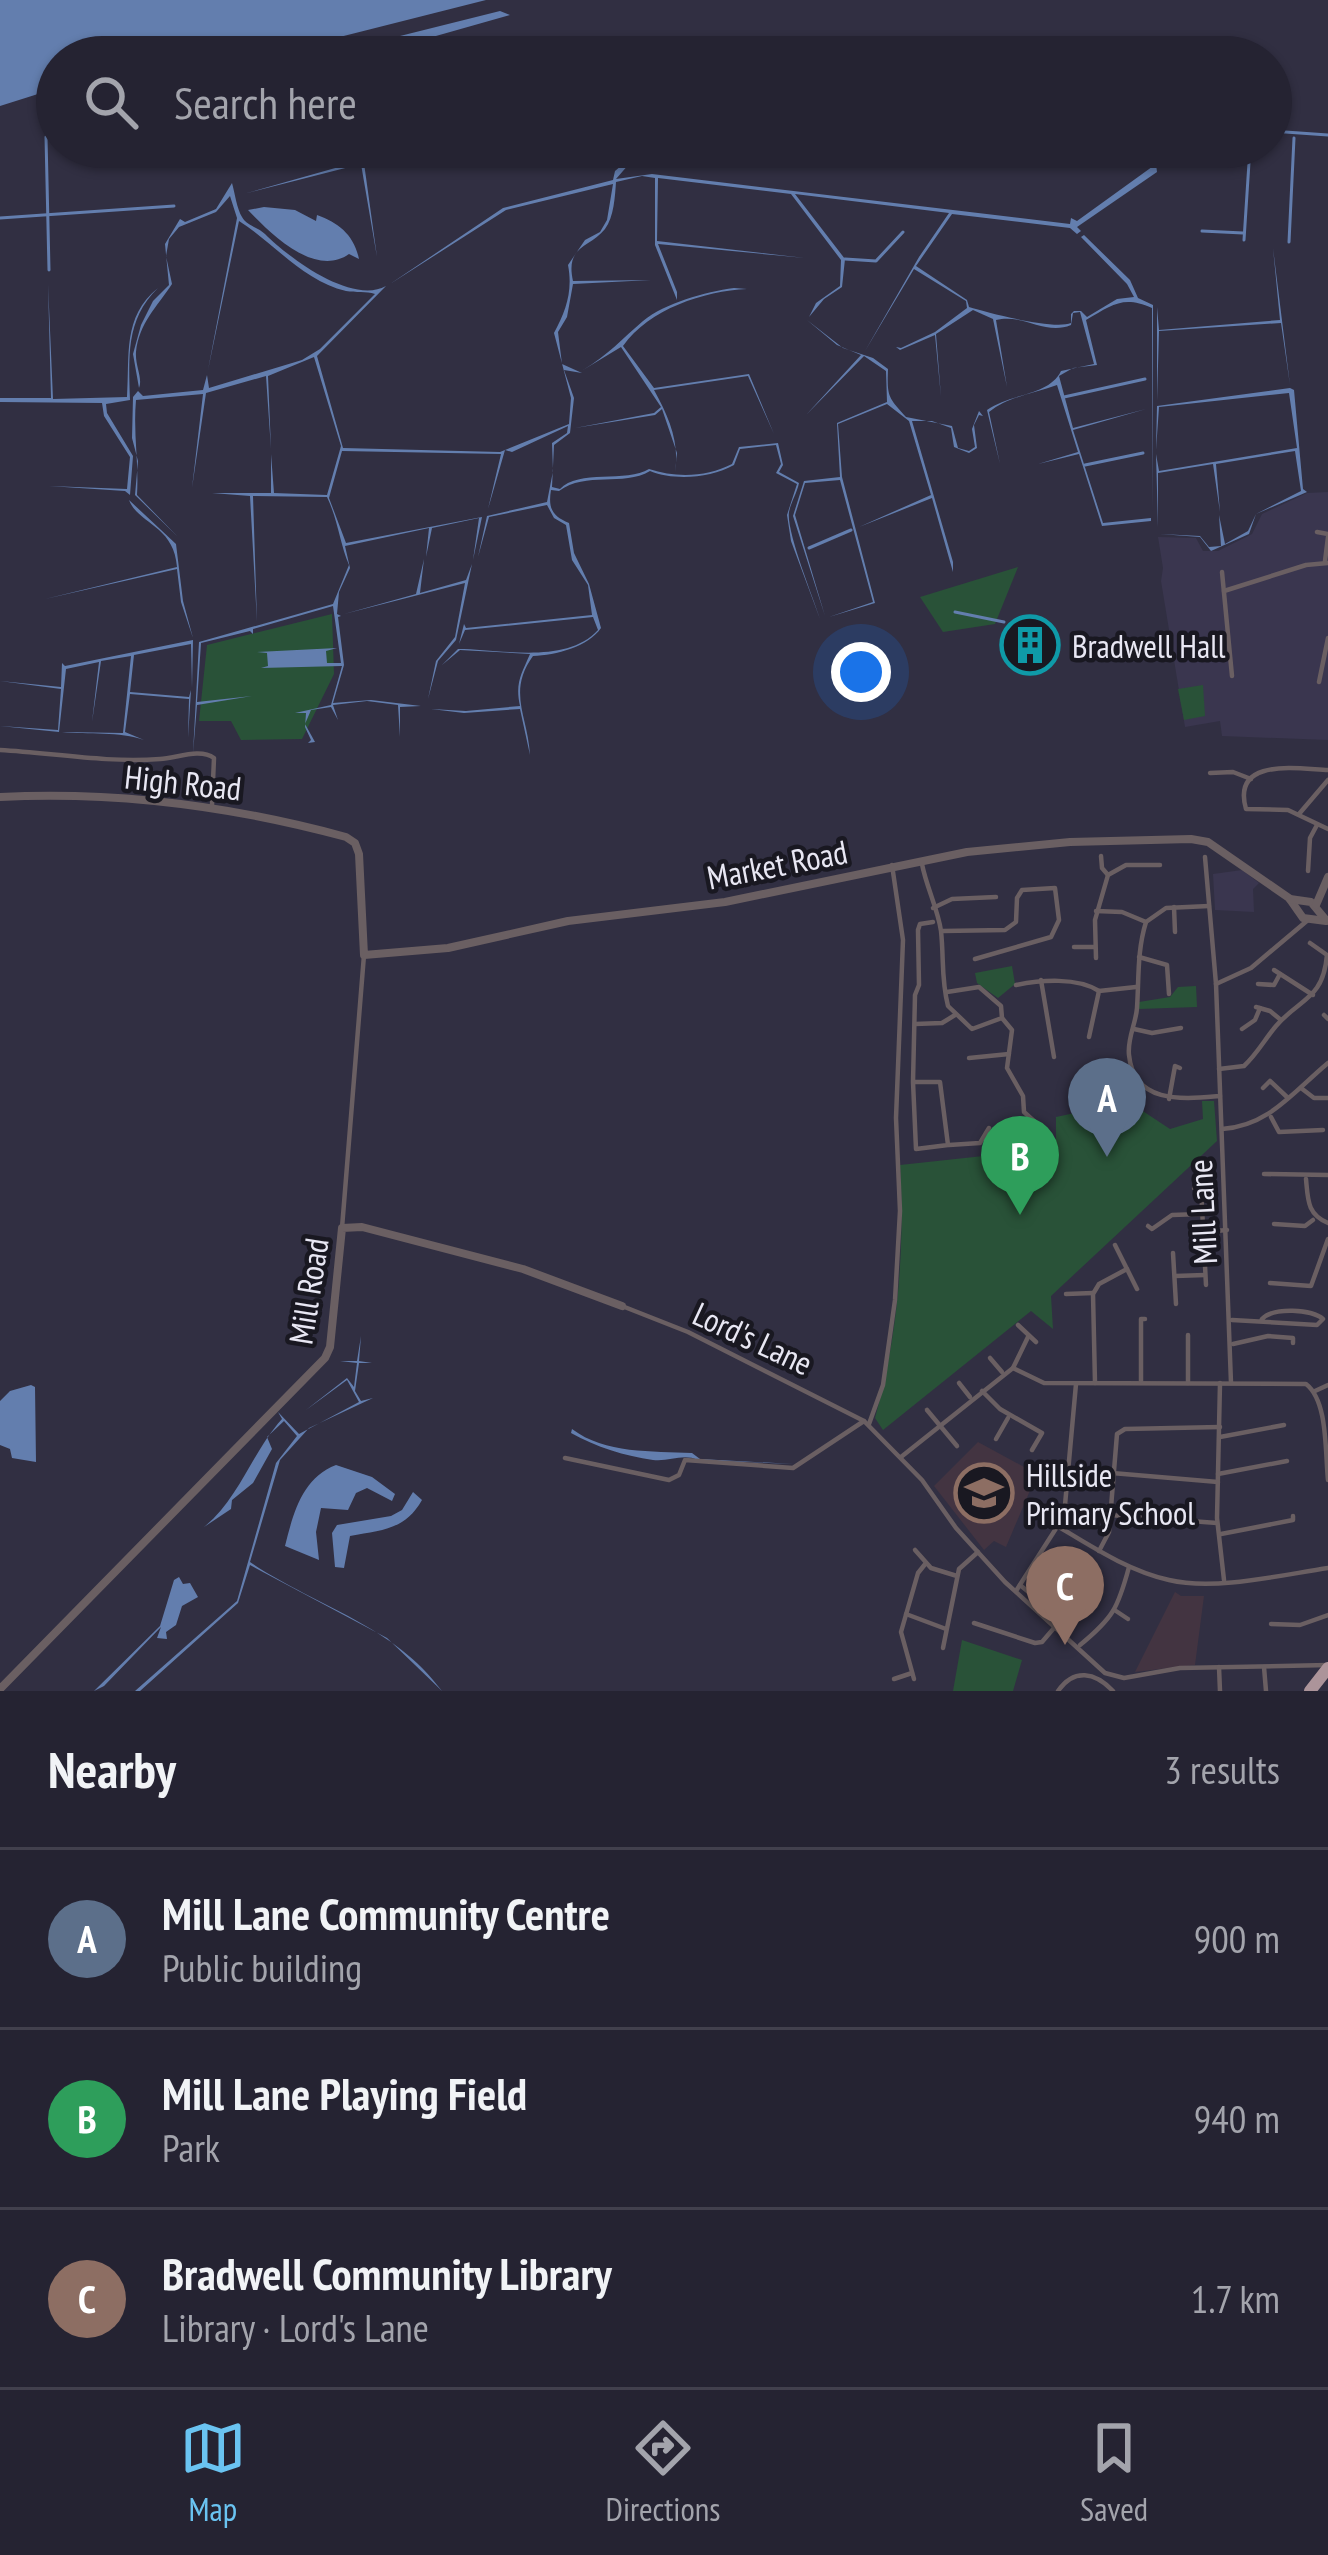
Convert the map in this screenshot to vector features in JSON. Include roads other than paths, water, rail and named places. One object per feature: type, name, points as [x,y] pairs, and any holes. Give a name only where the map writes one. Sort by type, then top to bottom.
[{"type":"highway","points":[[1310,1691],[1328,1667]]},
{"type":"street","points":[[1224,591],[1326,563],[1328,535],[1317,532]]},
{"type":"street","points":[[1222,572],[1232,676]]},
{"type":"street","points":[[1318,678],[1328,638]]},
{"type":"street","points":[[1218,664],[1231,662]]},
{"type":"street","points":[[0,750],[82,760],[206,753],[214,758],[212,806]]},
{"type":"street","points":[[1328,770],[1269,768],[1251,779],[1243,796],[1243,807],[1280,808],[1328,830]]},
{"type":"street","points":[[1210,773],[1233,772],[1251,779]]},
{"type":"street","points":[[1299,814],[1325,791],[1328,780]]},
{"type":"street","name":"High Road","points":[[0,796],[141,798],[212,806],[355,843]]},
{"type":"street","points":[[1308,871],[1318,824]]},
{"type":"street","name":"Market Road","points":[[364,955],[448,948],[568,921],[725,902],[921,860],[1070,842],[1202,840],[1308,910]]},
{"type":"street","name":"Mill Road","points":[[0,1689],[325,1358],[330,1347],[364,955],[360,860],[355,843]]},
{"type":"street","points":[[1298,852],[1309,854]]},
{"type":"street","points":[[1101,856],[1108,875]]},
{"type":"street","points":[[921,860],[941,932],[941,983],[947,1003],[972,1029],[1002,1018]]},
{"type":"street","name":"Mill Lane","points":[[1207,860],[1231,1383]]},
{"type":"street","points":[[565,1458],[669,1480],[679,1475],[685,1460],[793,1468],[866,1422],[886,1365],[900,1210],[896,1118],[903,940],[892,865]]},
{"type":"street","points":[[1096,958],[1096,910],[1108,875],[1126,865],[1160,865]]},
{"type":"street","points":[[1216,984],[1251,968],[1295,928],[1327,879]]},
{"type":"street","points":[[941,932],[1005,930],[1016,922],[1022,890],[1055,888],[1059,920],[1052,937],[974,959]]},
{"type":"street","points":[[932,908],[952,899],[996,898]]},
{"type":"street","points":[[1209,906],[1174,907],[1157,912],[1146,922],[1129,1056],[1135,1075],[1151,1091],[1169,1099],[1220,1096]]},
{"type":"street","points":[[1174,907],[1175,932]]},
{"type":"street","points":[[1096,910],[1122,912],[1146,922]]},
{"type":"street","points":[[1308,910],[1327,921]]},
{"type":"street","points":[[933,922],[918,926],[913,1082],[916,1149],[980,1147],[989,1128]]},
{"type":"street","points":[[1219,1070],[1235,1069],[1250,1060],[1281,1020],[1322,983],[1328,956],[1310,943]]},
{"type":"street","points":[[1074,947],[1095,946]]},
{"type":"street","points":[[1139,957],[1167,965],[1169,994]]},
{"type":"street","points":[[1258,984],[1274,985],[1279,971],[1313,995]]},
{"type":"street","points":[[1016,986],[1041,980],[1087,983],[1099,991],[1136,987]]},
{"type":"street","points":[[1041,980],[1054,1057]]},
{"type":"street","points":[[947,992],[979,987],[1001,1006],[1002,1018],[1012,1030],[1007,1068],[1023,1096],[1024,1112],[1038,1130]]},
{"type":"street","points":[[1089,1037],[1099,991]]},
{"type":"street","points":[[1242,1029],[1255,1020],[1258,1008],[1281,1020]]},
{"type":"street","points":[[915,1024],[942,1023],[956,1015]]},
{"type":"street","points":[[1132,1028],[1152,1033],[1181,1028]]},
{"type":"street","points":[[969,1058],[1009,1054]]},
{"type":"street","points":[[1222,1129],[1248,1126],[1270,1116],[1328,1063]]},
{"type":"street","points":[[1169,1099],[1175,1066]]},
{"type":"street","points":[[1086,1069],[1091,1087]]},
{"type":"street","points":[[1081,1090],[1135,1075]]},
{"type":"street","points":[[1263,1088],[1270,1081],[1288,1098]]},
{"type":"street","points":[[913,1082],[940,1082],[948,1145]]},
{"type":"street","points":[[1300,1086],[1314,1098],[1328,1098]]},
{"type":"street","points":[[1270,1116],[1279,1132],[1319,1133]]},
{"type":"street","points":[[1264,1174],[1328,1175]]},
{"type":"street","points":[[1306,1177],[1308,1204],[1315,1217],[1328,1222]]},
{"type":"street","points":[[1195,1188],[1201,1188],[1206,1285]]},
{"type":"street","points":[[1150,1230],[1172,1215],[1203,1214]]},
{"type":"street","points":[[1274,1225],[1305,1226],[1315,1217]]},
{"type":"street","name":"Lord's Lane","points":[[342,1228],[362,1227],[523,1269],[688,1332],[866,1422],[901,1457],[978,1552],[1111,1676]]},
{"type":"street","points":[[1204,1232],[1227,1230]]},
{"type":"street","points":[[1270,1283],[1312,1286],[1328,1239]]},
{"type":"street","points":[[1115,1245],[1138,1285]]},
{"type":"street","points":[[1163,1258],[1173,1255],[1176,1303]]},
{"type":"street","points":[[1094,1384],[1093,1293],[1105,1280],[1127,1269]]},
{"type":"street","points":[[1175,1276],[1206,1275]]},
{"type":"street","points":[[1066,1294],[1093,1293]]},
{"type":"street","points":[[1231,1321],[1317,1325],[1323,1319],[1314,1313],[1272,1311],[1262,1319]]},
{"type":"street","points":[[1141,1319],[1141,1383]]},
{"type":"street","points":[[1018,1325],[1036,1342]]},
{"type":"street","points":[[1188,1335],[1188,1383]]},
{"type":"street","points":[[1232,1344],[1249,1344],[1268,1336],[1293,1337],[1293,1343]]},
{"type":"street","points":[[901,1457],[1013,1368],[1028,1337]]},
{"type":"street","points":[[990,1358],[1003,1373]]},
{"type":"street","points":[[1013,1368],[1044,1383],[1294,1382],[1315,1390],[1328,1385]]},
{"type":"street","points":[[959,1383],[972,1399]]},
{"type":"street","points":[[1220,1383],[1217,1523],[1224,1580]]},
{"type":"street","points":[[1018,1589],[1066,1511],[1076,1384]]},
{"type":"street","points":[[1315,1390],[1321,1403],[1328,1480]]},
{"type":"street","points":[[982,1391],[1010,1415],[1044,1432],[1032,1450]]},
{"type":"street","points":[[927,1410],[957,1446]]},
{"type":"street","points":[[996,1439],[1010,1415]]},
{"type":"street","points":[[1220,1437],[1284,1425]]},
{"type":"street","points":[[1100,1551],[1109,1532],[1114,1441],[1122,1430],[1220,1427]]},
{"type":"street","points":[[1112,1473],[1218,1478],[1287,1461]]},
{"type":"street","points":[[1110,1515],[1217,1523]]},
{"type":"street","points":[[1219,1534],[1294,1520]]},
{"type":"street","points":[[1059,1527],[1129,1567],[1173,1581],[1328,1568]]},
{"type":"street","points":[[915,1550],[926,1563],[957,1576]]},
{"type":"street","points":[[942,1644],[960,1567],[978,1552]]},
{"type":"street","points":[[894,1679],[913,1676],[900,1636],[920,1568],[926,1563]]},
{"type":"street","points":[[1079,1645],[1116,1611],[1129,1567]]},
{"type":"street","points":[[1052,1612],[1079,1578]]},
{"type":"street","name":"Lord's Lane","points":[[1018,1589],[1064,1621],[1059,1628]]},
{"type":"street","points":[[1116,1611],[1128,1619]]},
{"type":"street","points":[[906,1614],[946,1628]]},
{"type":"street","points":[[1271,1624],[1300,1625],[1328,1615]]},
{"type":"street","points":[[974,1623],[1035,1643],[1059,1628]]},
{"type":"street","points":[[1264,1665],[1266,1691]]},
{"type":"street","points":[[1219,1667],[1220,1691]]},
{"type":"street","points":[[1106,1683],[1111,1676],[1180,1668],[1328,1667]]},
{"type":"street","points":[[1058,1691],[1072,1677],[1095,1676],[1113,1691]]},
{"type":"water","points":[[0,0],[486,0],[344,36],[36,36],[36,95],[0,106]]},
{"type":"water","points":[[500,11],[510,15],[436,36],[400,36]]},
{"type":"water","points":[[335,168],[345,168],[247,193]]},
{"type":"water","points":[[362,168],[365,168],[377,257]]},
{"type":"water","points":[[619,168],[626,168],[616,179],[652,174],[1070,224],[1071,218],[1077,221],[1156,168],[1077,227],[1081,231],[1077,234],[1070,228],[952,214],[916,266],[967,300],[969,307],[1062,325],[1071,323],[1071,314],[1074,311],[1081,311],[1087,317],[1117,299],[1134,297],[1081,237],[1084,235],[1130,280],[1138,298],[1153,305],[1152,512],[1152,308],[1125,302],[1086,320],[1097,365],[1078,367],[1094,364],[1080,312],[1073,313],[1071,325],[1061,328],[996,320],[1007,387],[993,319],[973,310],[936,334],[941,397],[935,335],[900,350],[896,347],[935,332],[967,308],[966,301],[914,269],[865,351],[919,257],[949,213],[795,194],[845,259],[842,287],[809,317],[816,303],[840,286],[841,260],[791,194],[658,178],[657,241],[805,258],[658,244],[677,300],[655,245],[655,178],[616,182],[608,224],[599,235],[576,254],[585,240],[600,232],[607,220],[613,184],[506,210],[390,284],[503,208],[613,180]]},
{"type":"water","points":[[232,183],[244,220],[305,266],[356,289],[386,286],[317,356],[343,448],[500,452],[569,424],[571,398],[562,364],[582,373],[564,370],[574,398],[570,433],[554,445],[553,468],[552,443],[567,433],[568,426],[512,452],[505,450],[488,509],[501,454],[342,451],[329,498],[346,543],[482,517],[473,560],[479,518],[432,528],[426,557],[429,528],[345,546],[350,568],[339,592],[337,614],[341,616],[344,665],[333,703],[371,700],[421,706],[400,707],[400,737],[398,705],[367,701],[333,705],[338,720],[331,707],[311,710],[305,723],[306,713],[295,713],[331,705],[342,666],[261,668],[268,666],[267,653],[257,652],[337,648],[326,651],[327,663],[341,663],[333,606],[253,629],[253,634],[201,643],[197,702],[252,696],[197,705],[193,753],[199,642],[333,604],[349,565],[327,497],[253,496],[257,622],[250,496],[212,493],[271,493],[271,454],[274,493],[327,495],[341,446],[314,357],[268,376],[271,449],[266,376],[206,393],[192,488],[203,394],[136,400],[137,456],[132,438],[133,397],[138,391],[143,396],[203,390],[207,375],[209,388],[302,360],[320,349],[375,294],[346,291],[316,279],[239,221],[208,370],[237,218],[230,196],[216,212],[179,227],[169,239],[166,255],[165,244],[180,219],[185,222],[216,209]]},
{"type":"water","points":[[248,210],[295,210],[316,221],[317,215],[332,222],[349,237],[359,259],[349,254],[322,261],[294,250]]},
{"type":"water","points":[[1273,248],[1290,385],[1281,323],[1159,331],[1157,401],[1157,307],[1159,330],[1280,320]]},
{"type":"water","points":[[576,254],[573,281],[651,280],[573,284],[567,317],[558,332],[562,363],[554,333],[567,300],[568,265]]},
{"type":"water","points":[[166,257],[172,284],[141,332],[136,357],[139,388],[133,354],[141,325],[153,301],[169,285]]},
{"type":"water","points":[[48,284],[53,399],[127,397],[133,324],[158,288],[134,326],[130,400],[106,404],[133,456],[130,495],[49,486],[127,489],[130,457],[104,416],[102,403],[0,402],[0,398],[51,398]]},
{"type":"water","points":[[747,289],[679,304],[647,322],[623,346],[654,388],[749,374],[774,434],[748,376],[654,390],[669,420],[676,449],[662,409],[655,415],[575,428],[654,413],[661,407],[621,347],[583,370],[662,309],[711,292]]},
{"type":"water","points":[[849,350],[873,358],[888,369],[895,405],[906,417],[926,421],[912,421],[953,572],[932,498],[859,527],[931,495],[909,421],[887,404],[838,424],[842,477],[875,603],[829,617],[873,602],[840,480],[805,483],[795,515],[825,616],[793,516],[804,481],[840,477],[837,423],[887,402],[886,371],[864,356],[806,415],[861,355]]},
{"type":"water","points":[[1072,369],[1059,376],[1073,428],[1146,409],[1073,430],[1103,523],[1151,521],[1102,526],[1079,454],[1038,464],[1078,452],[1057,385],[989,412],[1000,464],[987,410],[1007,400],[1039,390],[1061,371]]},
{"type":"water","points":[[1294,390],[1307,492],[1256,514],[1301,491],[1295,451],[1216,464],[1220,512],[1213,464],[1158,473],[1158,527],[1156,454],[1159,471],[1297,448],[1289,393],[1159,407],[1156,450],[1157,406]]},
{"type":"water","points":[[979,411],[983,416],[974,425],[977,448],[969,453],[954,447],[951,428],[938,423],[952,426],[958,448],[969,451],[975,447],[972,429]]},
{"type":"water","points":[[778,443],[783,465],[779,472],[799,483],[789,521],[820,619],[791,541],[787,515],[797,484],[776,473],[781,464],[776,445],[740,449],[734,465],[703,475],[681,477],[650,471],[628,478],[581,482],[559,491],[551,490],[550,502],[552,511],[569,523],[574,553],[589,584],[601,628],[588,640],[571,649],[533,656],[525,669],[520,693],[530,755],[520,709],[464,713],[431,709],[520,706],[519,685],[530,654],[460,650],[442,665],[458,649],[551,651],[585,641],[598,630],[593,617],[465,630],[459,644],[464,624],[466,628],[592,615],[588,585],[572,560],[566,525],[554,518],[547,505],[489,517],[478,557],[487,516],[547,502],[553,473],[552,487],[560,489],[578,479],[649,469],[702,474],[732,464],[739,447]]},
{"type":"water","points":[[129,500],[176,544],[193,638],[181,602],[177,569],[45,599],[177,567],[170,542]]},
{"type":"water","points":[[1256,514],[1249,534],[1211,551],[1200,537],[1160,534],[1200,536],[1209,547],[1221,546],[1219,515],[1225,544],[1248,531]]},
{"type":"water","points":[[424,559],[420,593],[466,580],[472,564],[456,640],[438,661],[428,699],[436,661],[455,637],[465,583],[344,614],[416,594]]},
{"type":"water","points":[[193,640],[192,688],[191,644],[134,655],[130,692],[189,697],[191,690],[188,738],[189,699],[130,694],[125,732],[144,740],[62,732],[123,733],[131,656],[101,661],[92,722],[99,662],[66,669],[59,732],[0,726],[58,730],[61,689],[0,681],[61,687],[62,663]]},
{"type":"water","points":[[361,1336],[359,1361],[372,1363],[359,1363],[355,1391],[361,1401],[373,1398],[319,1423],[359,1402],[347,1380],[306,1410],[347,1378],[354,1387],[357,1363],[340,1361],[357,1361]]},
{"type":"water","points":[[35,1387],[36,1462],[12,1458],[10,1449],[0,1445],[0,1401],[10,1391]]},
{"type":"water","points":[[278,1412],[299,1434],[308,1429],[280,1460],[250,1562],[378,1633],[250,1565],[238,1603],[135,1691],[237,1601],[276,1463],[297,1436],[284,1421],[270,1434],[282,1419]]},
{"type":"water","points":[[572,1429],[599,1443],[629,1450],[794,1464],[698,1460],[687,1457],[653,1460],[601,1447],[571,1433]]},
{"type":"water","points":[[267,1438],[272,1449],[253,1483],[232,1500],[231,1509],[204,1527],[227,1503]]},
{"type":"water","points":[[336,1465],[372,1477],[395,1494],[392,1501],[367,1488],[356,1493],[348,1510],[321,1508],[316,1532],[319,1560],[285,1546],[307,1488]]},
{"type":"water","points":[[413,1492],[422,1500],[408,1517],[392,1527],[350,1536],[344,1568],[335,1567],[332,1533],[337,1525],[391,1516],[402,1510]]},
{"type":"water","points":[[179,1577],[183,1584],[190,1583],[198,1597],[182,1606],[176,1625],[166,1632],[167,1639],[157,1638],[161,1627],[94,1691],[160,1626]]},
{"type":"water","points":[[393,1643],[423,1668],[442,1691]]},
{"type":"waterway","points":[[1292,132],[1328,135]]},
{"type":"waterway","points":[[1289,242],[1294,138]]},
{"type":"waterway","points":[[47,168],[49,270]]},
{"type":"waterway","points":[[1244,240],[1249,168]]},
{"type":"waterway","points":[[0,218],[174,206]]},
{"type":"waterway","points":[[1202,231],[1243,233]]},
{"type":"waterway","points":[[845,259],[876,261],[903,232]]},
{"type":"waterway","points":[[1064,397],[1145,379]]},
{"type":"waterway","points":[[1085,465],[1143,453]]},
{"type":"waterway","points":[[809,548],[851,530]]},
{"type":"waterway","points":[[955,612],[1004,622]]},
{"type":"place","name":"Bradwell Hall","points":[[1030,645]]},
{"type":"place","name":"Mill Lane Community Centre","points":[[1107,1157]]},
{"type":"place","name":"Mill Lane Playing Field","points":[[1020,1215]]},
{"type":"place","name":"Hillside Primary School","points":[[984,1493]]},
{"type":"place","name":"Bradwell Community Library","points":[[1065,1645]]}]
